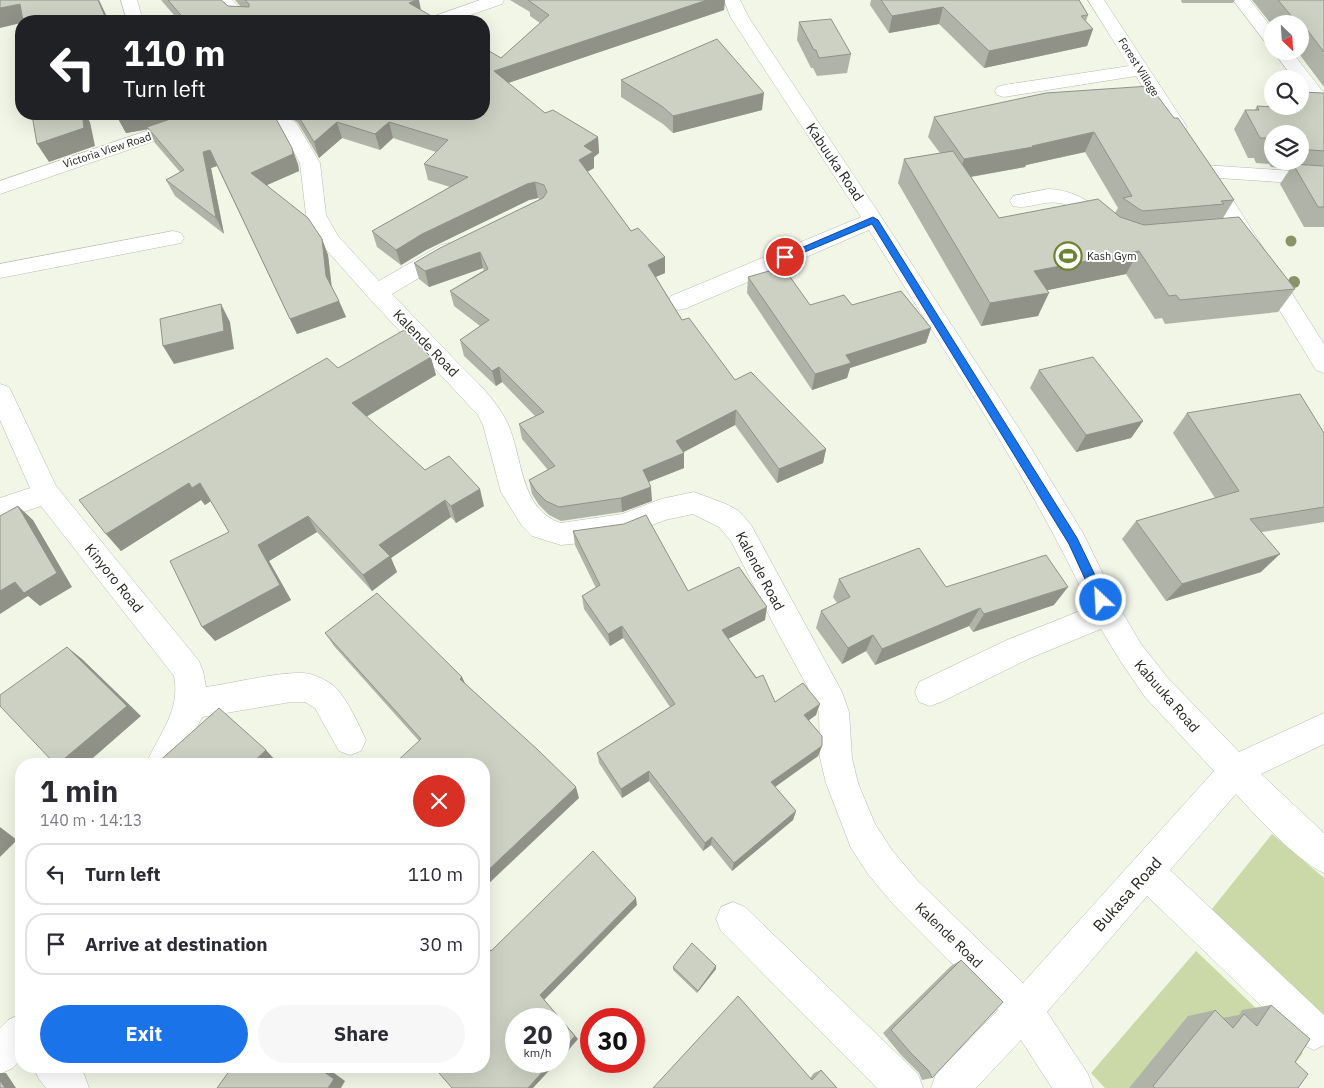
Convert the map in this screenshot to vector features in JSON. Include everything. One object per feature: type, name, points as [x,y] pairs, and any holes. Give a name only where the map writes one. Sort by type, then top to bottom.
[{"type":"street","points":[[129,0],[133,15]]},
{"type":"street","points":[[223,0],[238,15]]},
{"type":"street","name":"Kabuuka Road","points":[[732,0],[740,18],[873,220],[1073,541],[1108,614],[1130,653],[1156,687],[1272,810],[1324,856]]},
{"type":"street","name":"Forest Village","points":[[1096,0],[1324,364]]},
{"type":"street","points":[[1242,0],[1264,29]]},
{"type":"street","points":[[454,15],[491,1]]},
{"type":"street","points":[[1289,60],[1324,106]]},
{"type":"street","points":[[1004,91],[1141,70]]},
{"type":"street","name":"Victoria View Road","points":[[0,188],[171,120]]},
{"type":"street","name":"Kalende Road","points":[[280,120],[290,128],[307,154],[310,163],[316,215],[330,240],[377,293],[488,409],[496,425],[514,492],[532,518],[542,528],[561,534],[581,532],[625,524],[661,510],[694,503],[729,519],[741,532],[785,618],[827,692],[834,712],[836,758],[842,783],[863,836],[880,862],[905,892],[1024,1010],[1074,1088]]},
{"type":"street","points":[[1196,157],[1324,179]]},
{"type":"street","points":[[1020,200],[1045,194],[1059,195],[1078,201],[1122,238]]},
{"type":"street","points":[[678,302],[873,220]]},
{"type":"street","points":[[1218,233],[1242,231]]},
{"type":"street","points":[[0,271],[173,238]]},
{"type":"street","points":[[377,293],[396,280],[470,239]]},
{"type":"street","name":"Kinyoro Road","points":[[0,392],[46,493],[188,671],[192,686],[191,704],[186,718],[165,758]]},
{"type":"street","points":[[0,509],[46,493]]},
{"type":"street","points":[[930,692],[978,667],[1060,630],[1108,614]]},
{"type":"street","points":[[191,704],[291,688],[309,688],[326,698],[350,740]]},
{"type":"street","name":"Bukasa Road","points":[[950,1088],[1024,1010],[1236,770],[1324,728]]},
{"type":"street","points":[[1147,872],[1314,1031]]},
{"type":"street","points":[[732,919],[904,1088]]},
{"type":"street","points":[[0,1055],[15,1039]]},
{"type":"street","points":[[58,1073],[70,1088]]},
{"type":"green space","points":[[1272,834],[1324,878],[1324,1019],[1207,915]]},
{"type":"green space","points":[[1196,951],[1303,1053],[1276,1088],[1105,1088],[1091,1073]]},
{"type":"building","points":[[0,0],[98,0],[104,15],[22,15],[20,4],[0,8]]},
{"type":"building","points":[[168,0],[221,0],[228,6],[249,7],[245,0],[416,0],[409,3],[430,15],[181,15]]},
{"type":"building","points":[[528,0],[707,0],[494,71],[545,113],[553,110],[598,137],[584,146],[593,152],[579,160],[631,231],[638,228],[665,257],[648,265],[682,320],[689,318],[735,380],[751,372],[826,449],[779,469],[736,410],[676,441],[684,453],[643,470],[651,487],[621,498],[559,507],[546,501],[529,480],[555,466],[519,424],[544,412],[499,367],[492,371],[460,340],[489,320],[450,291],[488,269],[480,252],[425,271],[414,263],[440,248],[543,198],[547,192],[544,185],[535,182],[527,184],[422,234],[396,250],[372,231],[468,177],[424,164],[448,140],[389,122],[375,134],[337,122],[314,142],[301,120],[490,120],[490,52],[501,58],[549,15]]},
{"type":"building","points":[[881,0],[1079,0],[1088,15],[1081,16],[1093,29],[989,51],[943,7],[892,16]]},
{"type":"building","points":[[1278,0],[1324,0],[1324,52],[1309,32],[1309,15],[1290,15]]},
{"type":"building","points":[[831,19],[851,54],[819,58],[799,22]]},
{"type":"building","points":[[717,39],[764,93],[673,116],[663,107],[621,80]]},
{"type":"building","points":[[1150,86],[1174,118],[1178,118],[1234,200],[1221,201],[1224,204],[1143,211],[1123,198],[1132,196],[1094,132],[1033,147],[964,159],[934,117],[1046,93]]},
{"type":"building","points":[[1309,92],[1324,93],[1324,151],[1309,150],[1309,125],[1264,125],[1264,138],[1260,138],[1245,110],[1259,110],[1257,106],[1264,106],[1264,115],[1309,115]]},
{"type":"building","points":[[33,120],[83,120],[84,128],[37,144]]},
{"type":"building","points":[[167,120],[277,120],[292,148],[293,154],[251,173],[308,218],[322,239],[326,276],[339,301],[290,319],[210,150],[203,152],[216,218],[166,180],[184,170],[147,127]]},
{"type":"building","points":[[953,151],[999,218],[1098,199],[1120,217],[1144,225],[1239,217],[1295,289],[1180,300],[1176,295],[1169,296],[1139,251],[1034,271],[1049,293],[990,303],[904,159]]},
{"type":"building","points":[[1309,165],[1324,166],[1324,207],[1318,207],[1296,170],[1309,170]]},
{"type":"building","points":[[783,267],[810,305],[844,295],[852,305],[901,291],[931,328],[846,355],[851,363],[815,374],[748,277]]},
{"type":"building","points":[[221,304],[224,331],[163,346],[160,319]]},
{"type":"building","points":[[404,330],[431,357],[352,403],[425,470],[449,456],[480,489],[451,506],[445,500],[379,545],[390,556],[363,575],[308,516],[258,545],[280,585],[202,627],[170,561],[229,532],[200,483],[192,488],[189,483],[106,534],[79,500],[327,358],[338,368]]},
{"type":"building","points":[[1093,357],[1143,421],[1086,435],[1039,370]]},
{"type":"building","points":[[1300,394],[1324,433],[1324,507],[1250,519],[1280,554],[1182,584],[1136,521],[1239,491],[1187,413]]},
{"type":"building","points":[[18,506],[57,573],[24,593],[15,582],[0,591],[0,516]]},
{"type":"building","points":[[646,515],[688,591],[739,567],[767,607],[722,630],[756,678],[763,675],[775,702],[803,683],[820,704],[804,715],[822,736],[822,746],[771,782],[796,811],[734,863],[712,837],[705,843],[649,771],[621,789],[597,753],[675,704],[622,626],[608,634],[582,596],[600,585],[573,531],[624,524]]},
{"type":"building","points":[[919,548],[946,587],[1046,555],[1068,587],[984,614],[980,608],[882,649],[873,635],[848,648],[821,611],[850,597],[839,579]]},
{"type":"building","points":[[377,593],[462,677],[460,679],[576,787],[490,868],[490,758],[400,758],[421,739],[325,633]]},
{"type":"building","points":[[67,647],[127,706],[65,758],[49,758],[0,706],[0,695]]},
{"type":"building","points":[[219,708],[266,750],[257,758],[163,758]]},
{"type":"building","points":[[593,851],[636,898],[540,995],[551,1008],[505,1008],[505,1073],[541,1073],[528,1088],[452,1088],[439,1073],[490,1073],[490,950],[491,951]]},
{"type":"building","points":[[692,943],[716,966],[698,991],[673,967]]},
{"type":"building","points":[[961,960],[1003,1002],[932,1078],[929,1071],[891,1030]]},
{"type":"building","points":[[738,996],[812,1080],[821,1070],[837,1088],[653,1088]]},
{"type":"building","points":[[1271,1005],[1310,1039],[1295,1062],[1308,1074],[1298,1088],[1155,1088],[1153,1086],[1215,1010],[1233,1028],[1244,1014],[1257,1026]]},
{"type":"building","points":[[570,1030],[575,1036],[570,1042]]},
{"type":"building","points":[[228,1073],[326,1073],[334,1079],[328,1088],[217,1088]]},
{"type":"building","points":[[0,1081],[5,1088],[0,1088]]},
{"type":"place","name":"Kash Gym","points":[[1068,256]]},
{"type":"route","points":[[785,257],[873,220],[1073,541],[1101,600]]}]
